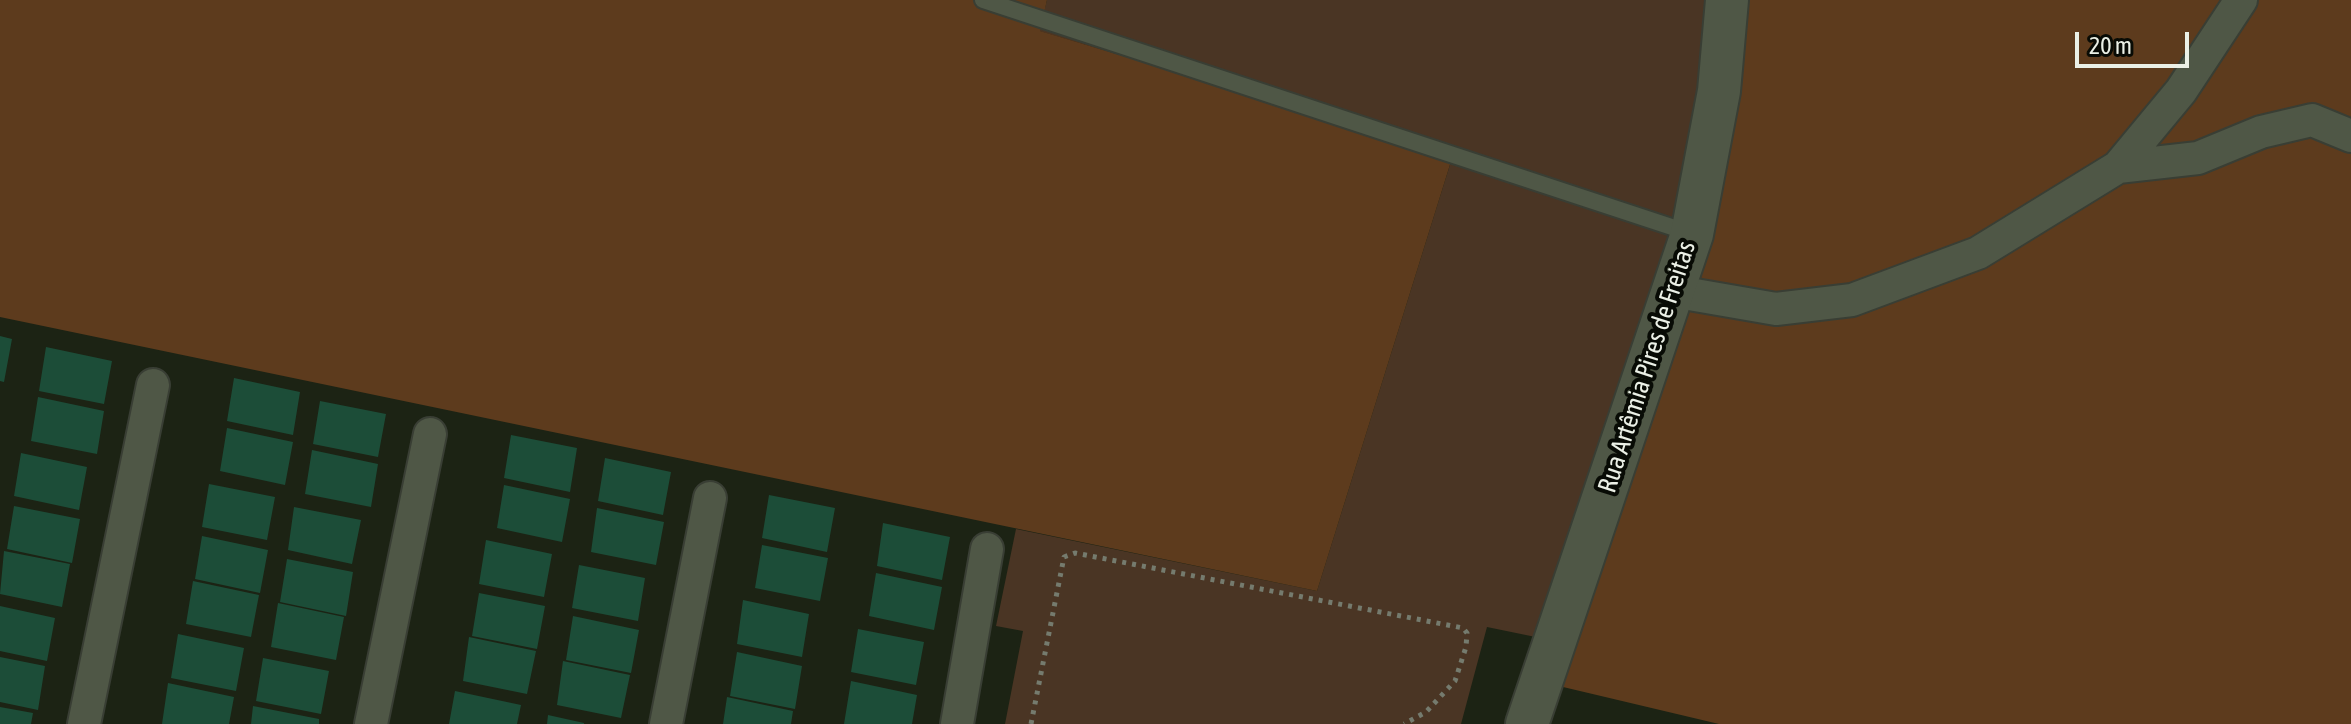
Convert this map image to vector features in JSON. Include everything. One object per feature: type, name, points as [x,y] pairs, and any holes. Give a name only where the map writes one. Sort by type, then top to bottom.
[{"type":"street","name":"Rua Artêmia Pires de Freitas","points":[[1527,724],[1692,234],[1719,91],[1727,0]]},
{"type":"street","points":[[1672,291],[1776,309],[1852,300],[1978,253],[2118,167],[2181,91],[2241,0]]},
{"type":"street","points":[[2118,167],[2198,158],[2261,132],[2312,120],[2351,136]]},
{"type":"street","points":[[84,724],[153,385]]},
{"type":"street","points":[[371,724],[430,434]]},
{"type":"street","points":[[666,724],[710,498]]},
{"type":"street","points":[[957,724],[987,549]]},
{"type":"lane","points":[[983,0],[1692,234]]},
{"type":"path","points":[[1031,724],[1064,557],[1075,553],[1463,628],[1467,633],[1466,647],[1455,681],[1426,712],[1404,724]]},
{"type":"shaded area","points":[[0,0],[1047,0],[1040,31],[1453,155],[1317,591],[0,317]]},
{"type":"shaded area","points":[[1047,0],[1736,0],[1555,641],[1487,627],[1461,724],[1005,724],[1023,631],[996,626],[1016,529],[1317,591],[1453,155],[1039,31]]},
{"type":"shaded area","points":[[1736,0],[2351,0],[2351,724],[1719,724],[1542,682],[1734,81]]},
{"type":"building","points":[[0,336],[12,339],[4,382],[0,381]]},
{"type":"building","points":[[46,347],[112,361],[104,404],[39,391]]},
{"type":"building","points":[[234,378],[300,392],[293,435],[227,421]]},
{"type":"building","points":[[38,397],[104,411],[97,454],[31,441]]},
{"type":"building","points":[[320,401],[386,414],[378,457],[313,444]]},
{"type":"building","points":[[227,428],[293,442],[285,485],[220,471]]},
{"type":"building","points":[[511,435],[577,448],[570,492],[504,478]]},
{"type":"building","points":[[312,450],[378,464],[371,507],[305,494]]},
{"type":"building","points":[[21,453],[87,467],[79,510],[14,496]]},
{"type":"building","points":[[605,458],[671,472],[663,515],[598,501]]},
{"type":"building","points":[[209,484],[275,497],[267,540],[202,527]]},
{"type":"building","points":[[504,485],[570,499],[562,542],[497,528]]},
{"type":"building","points":[[769,495],[835,508],[827,552],[762,538]]},
{"type":"building","points":[[14,506],[80,519],[72,563],[7,549]]},
{"type":"building","points":[[294,507],[361,520],[352,564],[288,550]]},
{"type":"building","points":[[597,508],[664,522],[656,565],[591,552]]},
{"type":"building","points":[[883,523],[950,537],[942,580],[877,566]]},
{"type":"building","points":[[202,536],[268,550],[260,593],[195,579]]},
{"type":"building","points":[[486,540],[552,554],[544,597],[479,584]]},
{"type":"building","points":[[762,545],[828,558],[820,601],[755,588]]},
{"type":"building","points":[[4,551],[70,564],[62,607],[0,594]]},
{"type":"building","points":[[287,559],[353,572],[346,616],[280,602]]},
{"type":"building","points":[[579,565],[645,578],[638,621],[572,608]]},
{"type":"building","points":[[876,573],[942,587],[934,630],[869,616]]},
{"type":"building","points":[[193,581],[259,595],[251,637],[186,624]]},
{"type":"building","points":[[479,593],[545,606],[537,649],[472,636]]},
{"type":"building","points":[[743,600],[809,614],[802,657],[737,644]]},
{"type":"building","points":[[278,603],[344,617],[336,660],[271,647]]},
{"type":"building","points":[[0,606],[55,618],[47,661],[0,651]]},
{"type":"building","points":[[573,616],[639,630],[631,673],[566,660]]},
{"type":"building","points":[[858,629],[924,642],[916,685],[851,672]]},
{"type":"building","points":[[178,634],[244,648],[236,691],[171,678]]},
{"type":"building","points":[[469,637],[536,651],[527,694],[463,681]]},
{"type":"building","points":[[737,652],[802,666],[795,709],[730,696]]},
{"type":"building","points":[[0,657],[45,666],[38,710],[0,702]]},
{"type":"building","points":[[263,658],[329,671],[321,714],[256,701]]},
{"type":"building","points":[[563,661],[630,675],[621,718],[557,705]]},
{"type":"building","points":[[851,681],[917,695],[912,724],[844,724]]},
{"type":"building","points":[[168,683],[234,697],[229,724],[162,724]]},
{"type":"building","points":[[455,691],[521,705],[517,724],[449,724]]},
{"type":"building","points":[[727,697],[793,711],[791,724],[723,724]]},
{"type":"building","points":[[253,706],[319,719],[319,724],[251,724]]},
{"type":"building","points":[[0,707],[33,713],[31,724],[0,724]]},
{"type":"building","points":[[548,715],[584,723],[584,724],[547,724]]}]
